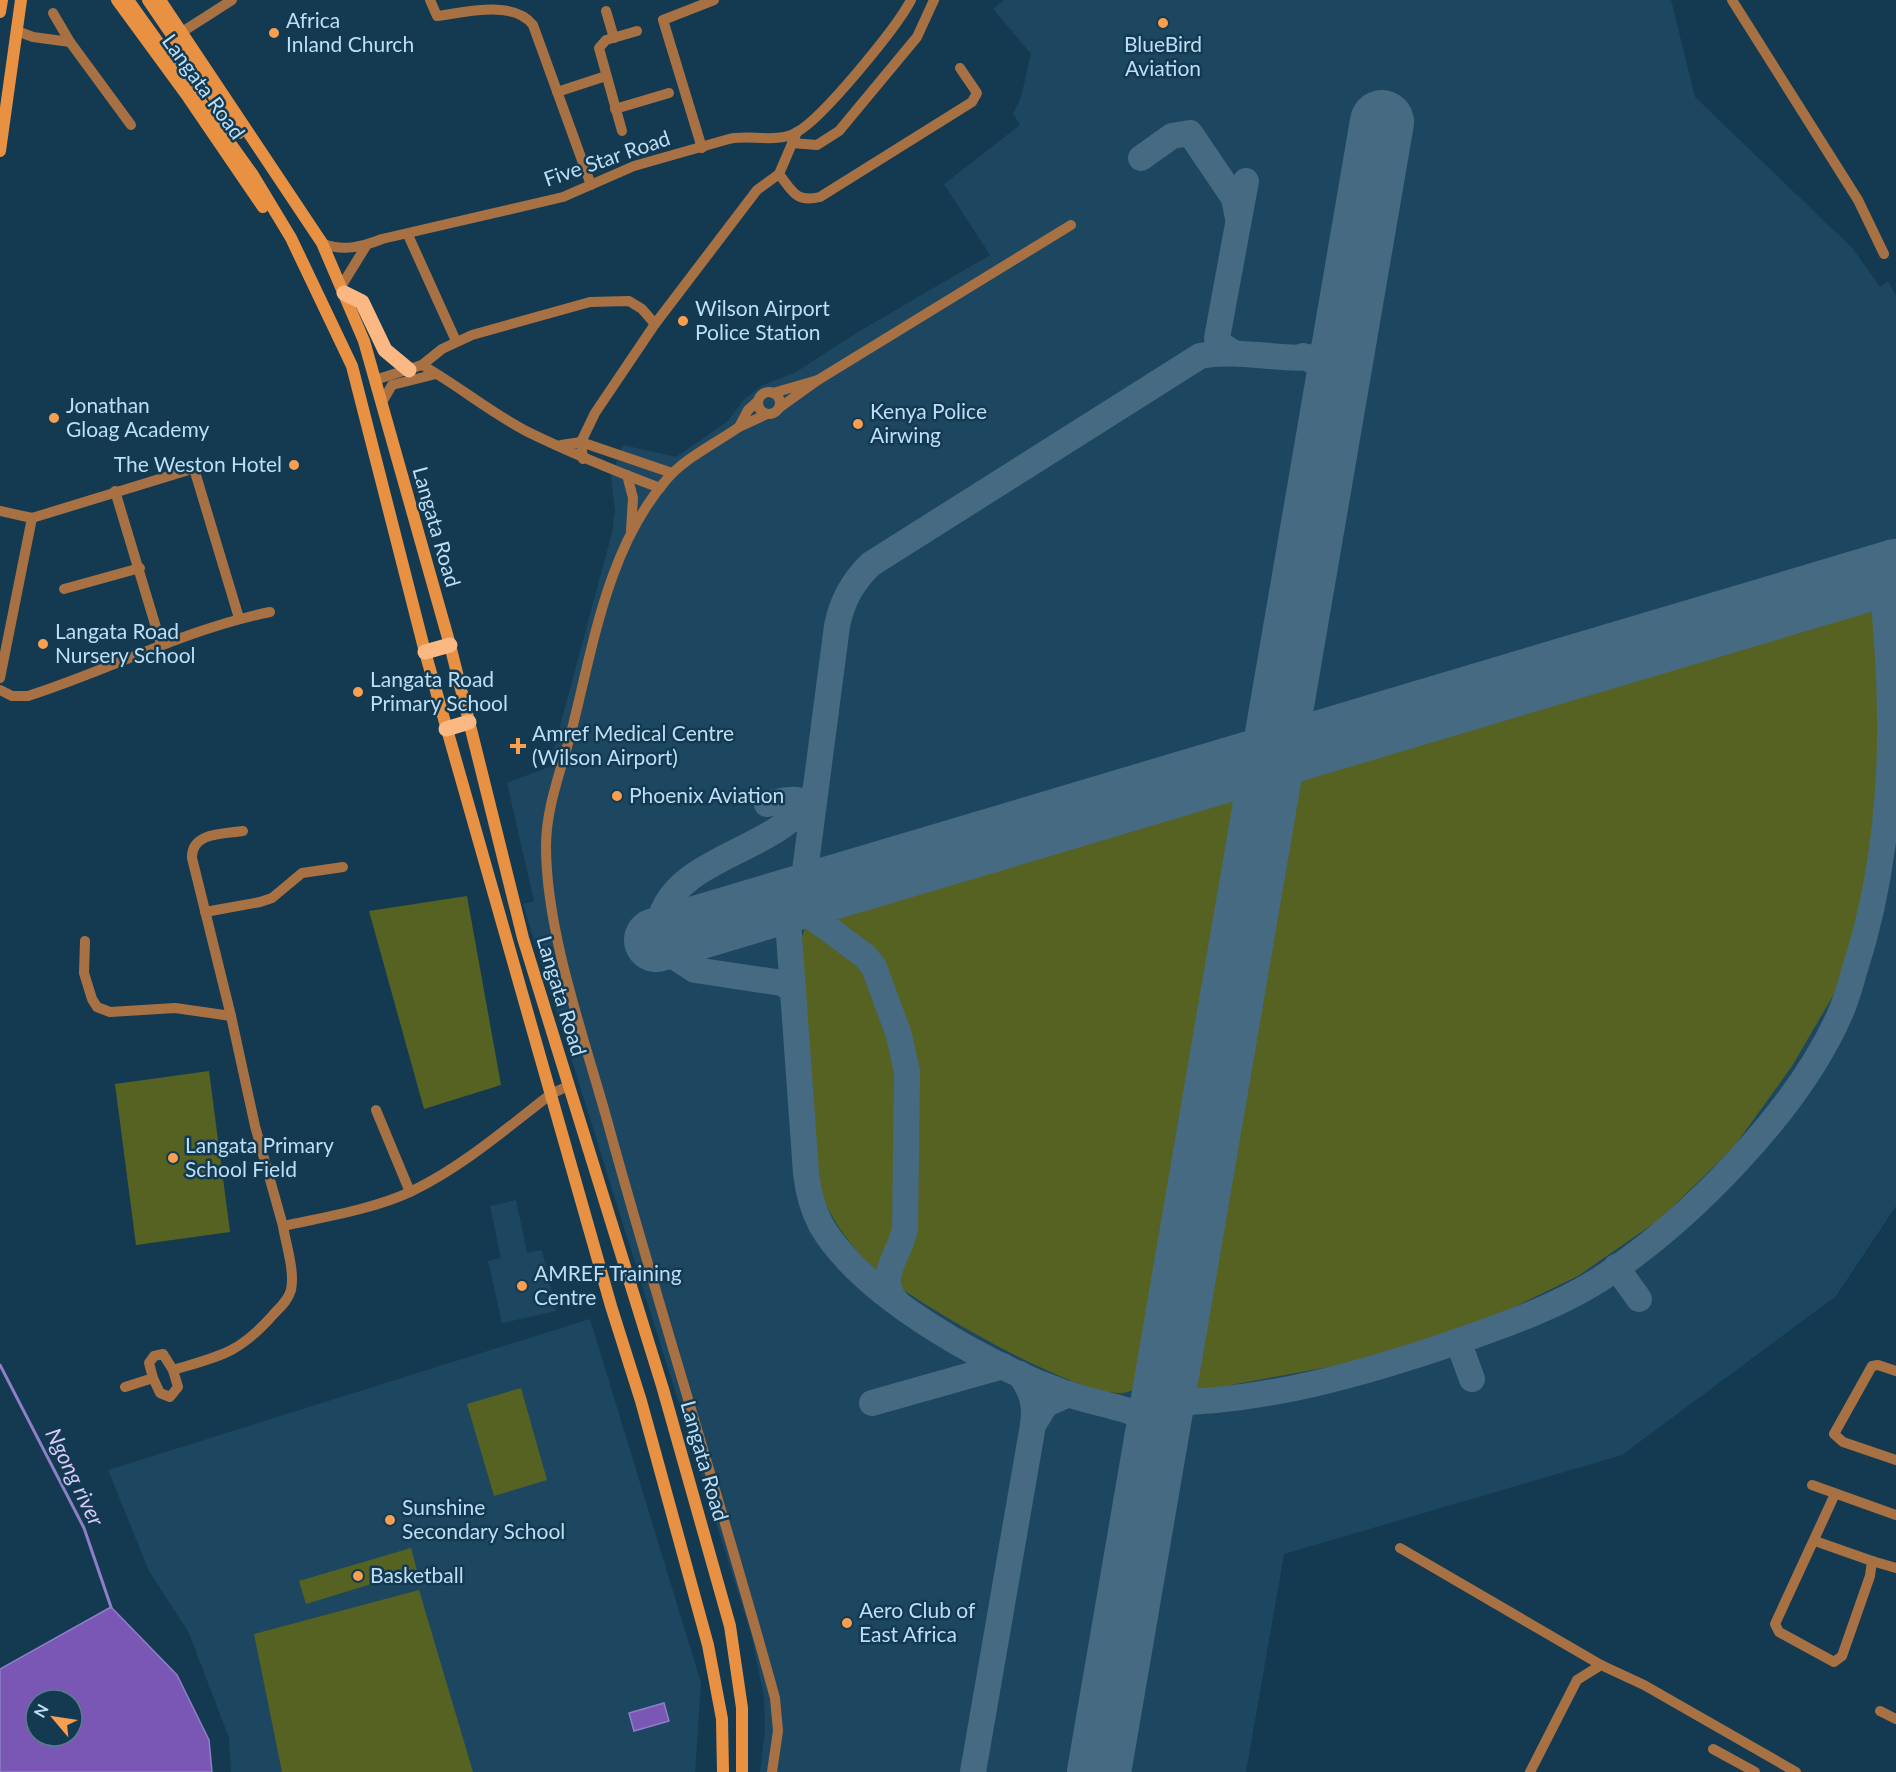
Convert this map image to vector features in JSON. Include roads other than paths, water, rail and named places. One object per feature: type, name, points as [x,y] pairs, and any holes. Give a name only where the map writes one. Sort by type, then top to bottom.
[{"type":"main road","points":[[0,12],[2,0]]},
{"type":"main road","points":[[0,151],[21,0]]},
{"type":"main road","name":"Langata Road","points":[[117,0],[299,256]]},
{"type":"main road","name":"Langata Road","points":[[128,0],[227,135],[291,238],[352,366],[446,729],[550,1094],[641,1401],[708,1645],[722,1719],[723,1772]]},
{"type":"main road","name":"Langata Road","points":[[148,0],[266,174],[320,240]]},
{"type":"main road","name":"Langata Road","points":[[160,0],[320,240],[343,289],[375,380],[450,645],[523,938],[663,1389],[730,1626],[742,1708],[742,1772]]},
{"type":"main road","points":[[343,289],[362,302],[385,350],[416,368]]},
{"type":"main road","points":[[425,652],[450,645]]},
{"type":"main road","points":[[446,729],[470,722]]},
{"type":"street","points":[[182,32],[232,0]]},
{"type":"street","points":[[430,0],[437,16],[500,8],[516,9],[526,15],[533,25],[591,185]]},
{"type":"street","points":[[702,148],[663,20],[714,0]]},
{"type":"street","points":[[583,459],[581,442],[595,413],[655,324],[757,190],[779,174],[797,132],[836,96],[911,0]]},
{"type":"street","points":[[792,143],[817,145],[839,131],[917,37],[934,0]]},
{"type":"street","points":[[1732,0],[1846,179],[1884,254]]},
{"type":"street","points":[[606,11],[614,38]]},
{"type":"street","points":[[53,13],[70,42],[131,125]]},
{"type":"street","points":[[17,31],[49,40],[70,42]]},
{"type":"street","points":[[622,131],[598,48],[606,40],[637,31]]},
{"type":"street","points":[[779,174],[802,200],[820,197],[972,102],[977,93],[960,68]]},
{"type":"street","points":[[556,92],[606,76]]},
{"type":"street","points":[[615,109],[669,93]]},
{"type":"street","name":"Five Star Road","points":[[320,240],[331,247],[366,246],[382,239],[408,235],[563,197],[634,166],[744,136],[763,138],[797,132]]},
{"type":"street","points":[[772,1772],[778,1731],[775,1698],[637,1228],[577,1011],[554,919],[548,870],[549,814],[610,585],[631,533],[672,473],[739,427],[774,413],[818,381],[1071,225]]},
{"type":"street","points":[[408,235],[456,341]]},
{"type":"street","points":[[343,289],[366,246]]},
{"type":"street","points":[[375,380],[416,368],[456,341],[504,325],[603,300],[629,301],[642,309],[655,324]]},
{"type":"street","points":[[416,368],[436,374],[528,432],[561,445],[583,459],[660,488]]},
{"type":"street","points":[[381,404],[392,386],[436,374]]},
{"type":"street","points":[[739,427],[748,410],[762,394],[818,381]]},
{"type":"street","points":[[773,393],[780,401],[779,408]]},
{"type":"street","points":[[758,400],[759,408],[767,414]]},
{"type":"street","points":[[561,445],[581,442],[672,473]]},
{"type":"street","points":[[0,511],[32,518],[187,468],[195,471],[239,618]]},
{"type":"street","points":[[627,475],[633,498],[631,533]]},
{"type":"street","points":[[115,490],[140,568],[160,644]]},
{"type":"street","points":[[0,678],[32,518]]},
{"type":"street","points":[[64,589],[140,568]]},
{"type":"street","points":[[0,690],[12,696],[28,696],[160,644],[239,618],[270,612]]},
{"type":"street","points":[[173,1370],[232,1352],[255,1335],[286,1300],[292,1277],[283,1226],[255,1126],[231,1016],[204,912],[192,851],[196,843],[206,836],[243,831]]},
{"type":"street","points":[[204,912],[260,902],[272,898],[302,873],[343,867]]},
{"type":"street","points":[[85,940],[84,973],[92,999],[97,1007],[110,1012],[175,1008],[231,1016]]},
{"type":"street","points":[[283,1226],[335,1214],[410,1192],[435,1178],[550,1094],[568,1086]]},
{"type":"street","points":[[376,1110],[410,1192]]},
{"type":"street","points":[[163,1354],[169,1360],[173,1370],[178,1387],[177,1392],[170,1397],[160,1393],[149,1363],[154,1356],[163,1354]]},
{"type":"street","points":[[1896,1371],[1878,1365],[1869,1369],[1834,1434],[1843,1442],[1896,1460]]},
{"type":"street","points":[[125,1387],[153,1378]]},
{"type":"street","points":[[1812,1485],[1896,1515]]},
{"type":"street","points":[[1835,1494],[1775,1624],[1779,1632],[1830,1662],[1836,1661],[1842,1656],[1870,1576],[1872,1561]]},
{"type":"street","points":[[1815,1541],[1896,1568]]},
{"type":"street","points":[[1400,1548],[1601,1665],[1644,1685],[1796,1772]]},
{"type":"street","points":[[1530,1772],[1577,1680],[1601,1665]]},
{"type":"street","points":[[1880,1712],[1896,1719]]},
{"type":"street","points":[[1713,1749],[1755,1772]]},
{"type":"waterway","name":"Ngong river","points":[[0,1365],[84,1528],[111,1607]]},
{"type":"place","name":"BlueBird Aviation","points":[[1163,23]]},
{"type":"place","name":"Africa Inland Church","points":[[274,33]]},
{"type":"place","name":"Wilson Airport Police Station","points":[[683,321]]},
{"type":"place","name":"Jonathan Gloag Academy","points":[[54,418]]},
{"type":"place","name":"Kenya Police Airwing","points":[[858,424]]},
{"type":"place","name":"The Weston Hotel","points":[[294,465]]},
{"type":"place","name":"Langata Road Nursery School","points":[[43,644]]},
{"type":"place","name":"Langata Road Primary School","points":[[358,692]]},
{"type":"place","name":"Amref Medical Centre (Wilson Airport)","points":[[518,746]]},
{"type":"place","name":"Phoenix Aviation","points":[[617,796]]},
{"type":"place","name":"Langata Primary School Field","points":[[173,1158]]},
{"type":"place","name":"AMREF Training Centre","points":[[522,1286]]},
{"type":"place","name":"Sunshine Secondary School","points":[[390,1520]]},
{"type":"place","name":"Basketball","points":[[358,1576]]},
{"type":"place","name":"Aero Club of East Africa","points":[[847,1623]]}]
